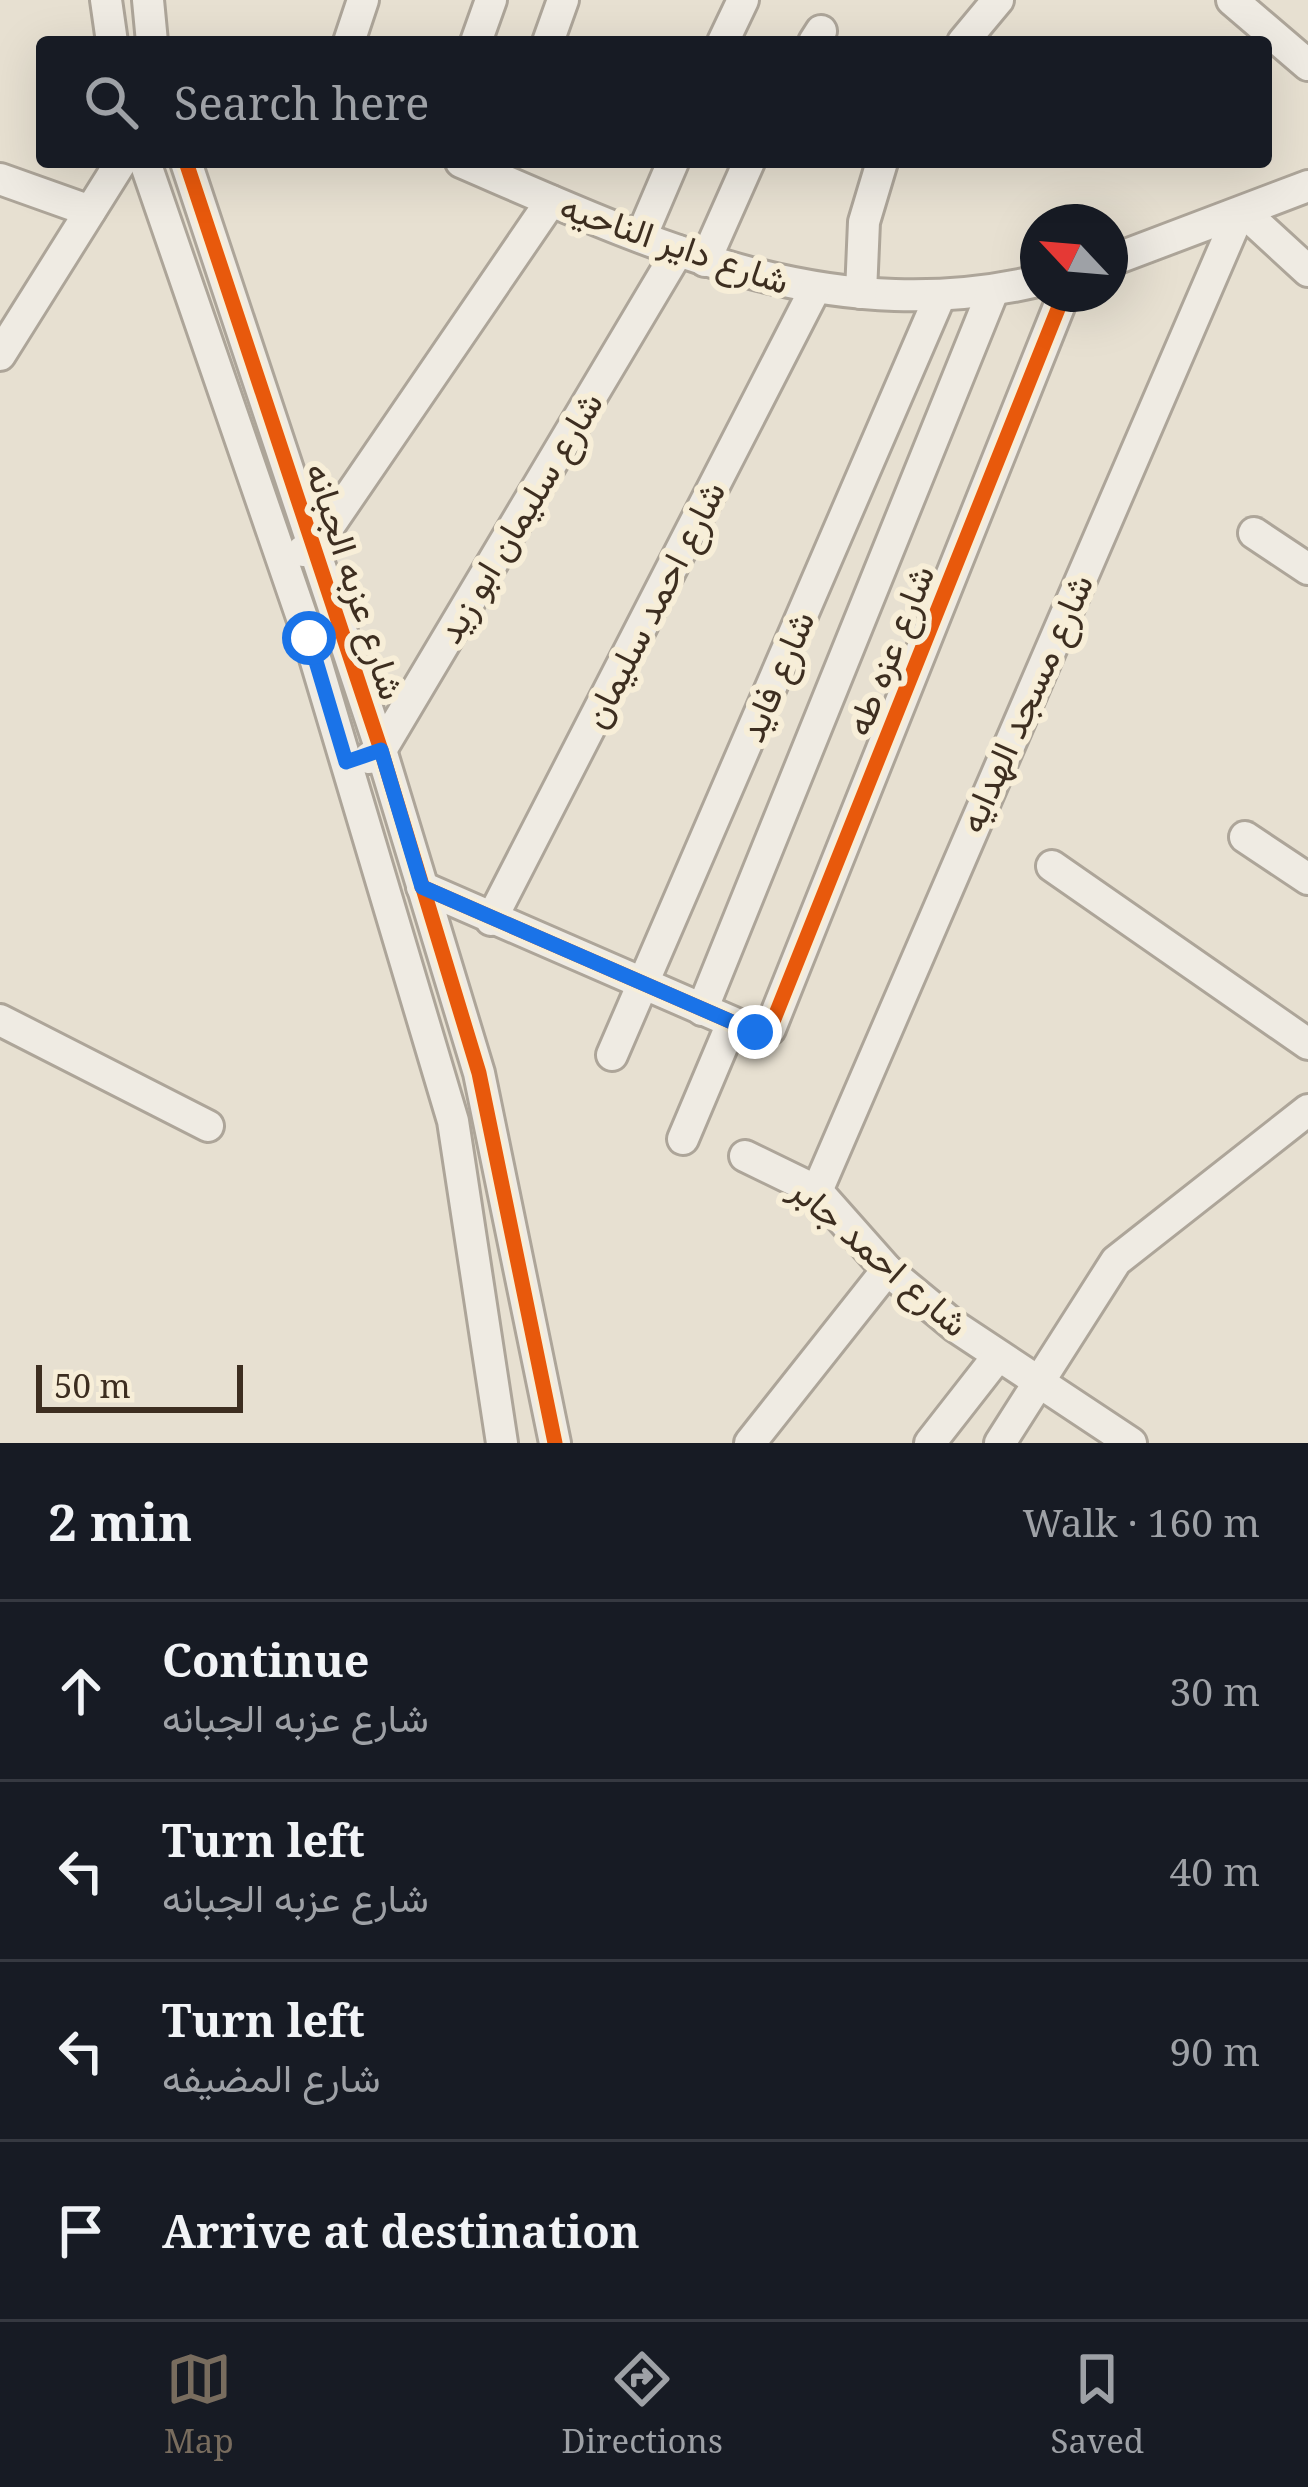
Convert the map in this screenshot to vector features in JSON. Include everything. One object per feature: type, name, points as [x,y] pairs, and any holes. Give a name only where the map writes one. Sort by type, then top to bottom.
[{"type":"street","points":[[106,0],[111,36]]},
{"type":"street","points":[[148,0],[151,36]]},
{"type":"street","points":[[351,36],[363,0]]},
{"type":"street","points":[[478,36],[491,0]]},
{"type":"street","points":[[550,36],[563,0]]},
{"type":"street","points":[[726,36],[743,0]]},
{"type":"street","points":[[967,36],[998,0]]},
{"type":"street","points":[[1232,0],[1308,65]]},
{"type":"street","points":[[0,355],[117,168]]},
{"type":"street","name":"شارع عزبه الجبانه","points":[[147,168],[281,558],[454,1121],[502,1443]]},
{"type":"street","name":"شارع عزبه الجبانه","points":[[188,168],[381,750],[479,1072],[555,1443]]},
{"type":"street","points":[[641,237],[670,168]]},
{"type":"street","name":"شارع سليمان ابو زيد","points":[[381,750],[745,168]]},
{"type":"street","points":[[862,293],[864,222],[880,168]]},
{"type":"street","name":"شارع داير الناحيه","points":[[501,170],[551,201],[691,256],[815,289],[940,296],[1020,285]]},
{"type":"street","points":[[25,175],[90,211]]},
{"type":"street","points":[[1128,255],[1308,186]]},
{"type":"street","points":[[281,558],[314,548],[551,201]]},
{"type":"street","points":[[1242,214],[1308,271]]},
{"type":"street","name":"شارع مسجد الهدايه","points":[[817,1191],[1242,214]]},
{"type":"street","name":"شارع احمد سليمان","points":[[491,920],[815,289]]},
{"type":"street","points":[[702,1010],[993,291]]},
{"type":"street","name":"شارع فايد","points":[[612,1055],[940,296]]},
{"type":"street","name":"شارع عزه طه","points":[[732,1023],[755,1032],[770,1029],[1057,312]]},
{"type":"street","points":[[1254,533],[1308,569]]},
{"type":"street","points":[[346,762],[381,750]]},
{"type":"street","points":[[1245,837],[1308,879]]},
{"type":"street","points":[[1052,866],[1308,1044]]},
{"type":"street","points":[[422,887],[732,1023],[683,1138]]},
{"type":"street","points":[[0,1020],[208,1126]]},
{"type":"street","points":[[442,1082],[479,1072]]},
{"type":"street","points":[[1000,1443],[1116,1261],[1305,1118]]},
{"type":"street","name":"شارع احمد جابر","points":[[745,1156],[817,1191],[887,1270],[998,1356],[1131,1443]]},
{"type":"street","points":[[751,1443],[887,1270]]},
{"type":"street","points":[[930,1443],[998,1356]]},
{"type":"cycle path","points":[[188,168],[381,750],[479,1073],[555,1443]]},
{"type":"cycle path","points":[[422,887],[755,1032],[770,1029],[1057,312]]},
{"type":"route","points":[[309,638],[346,762],[371,758],[381,750],[422,887],[755,1032]]}]
